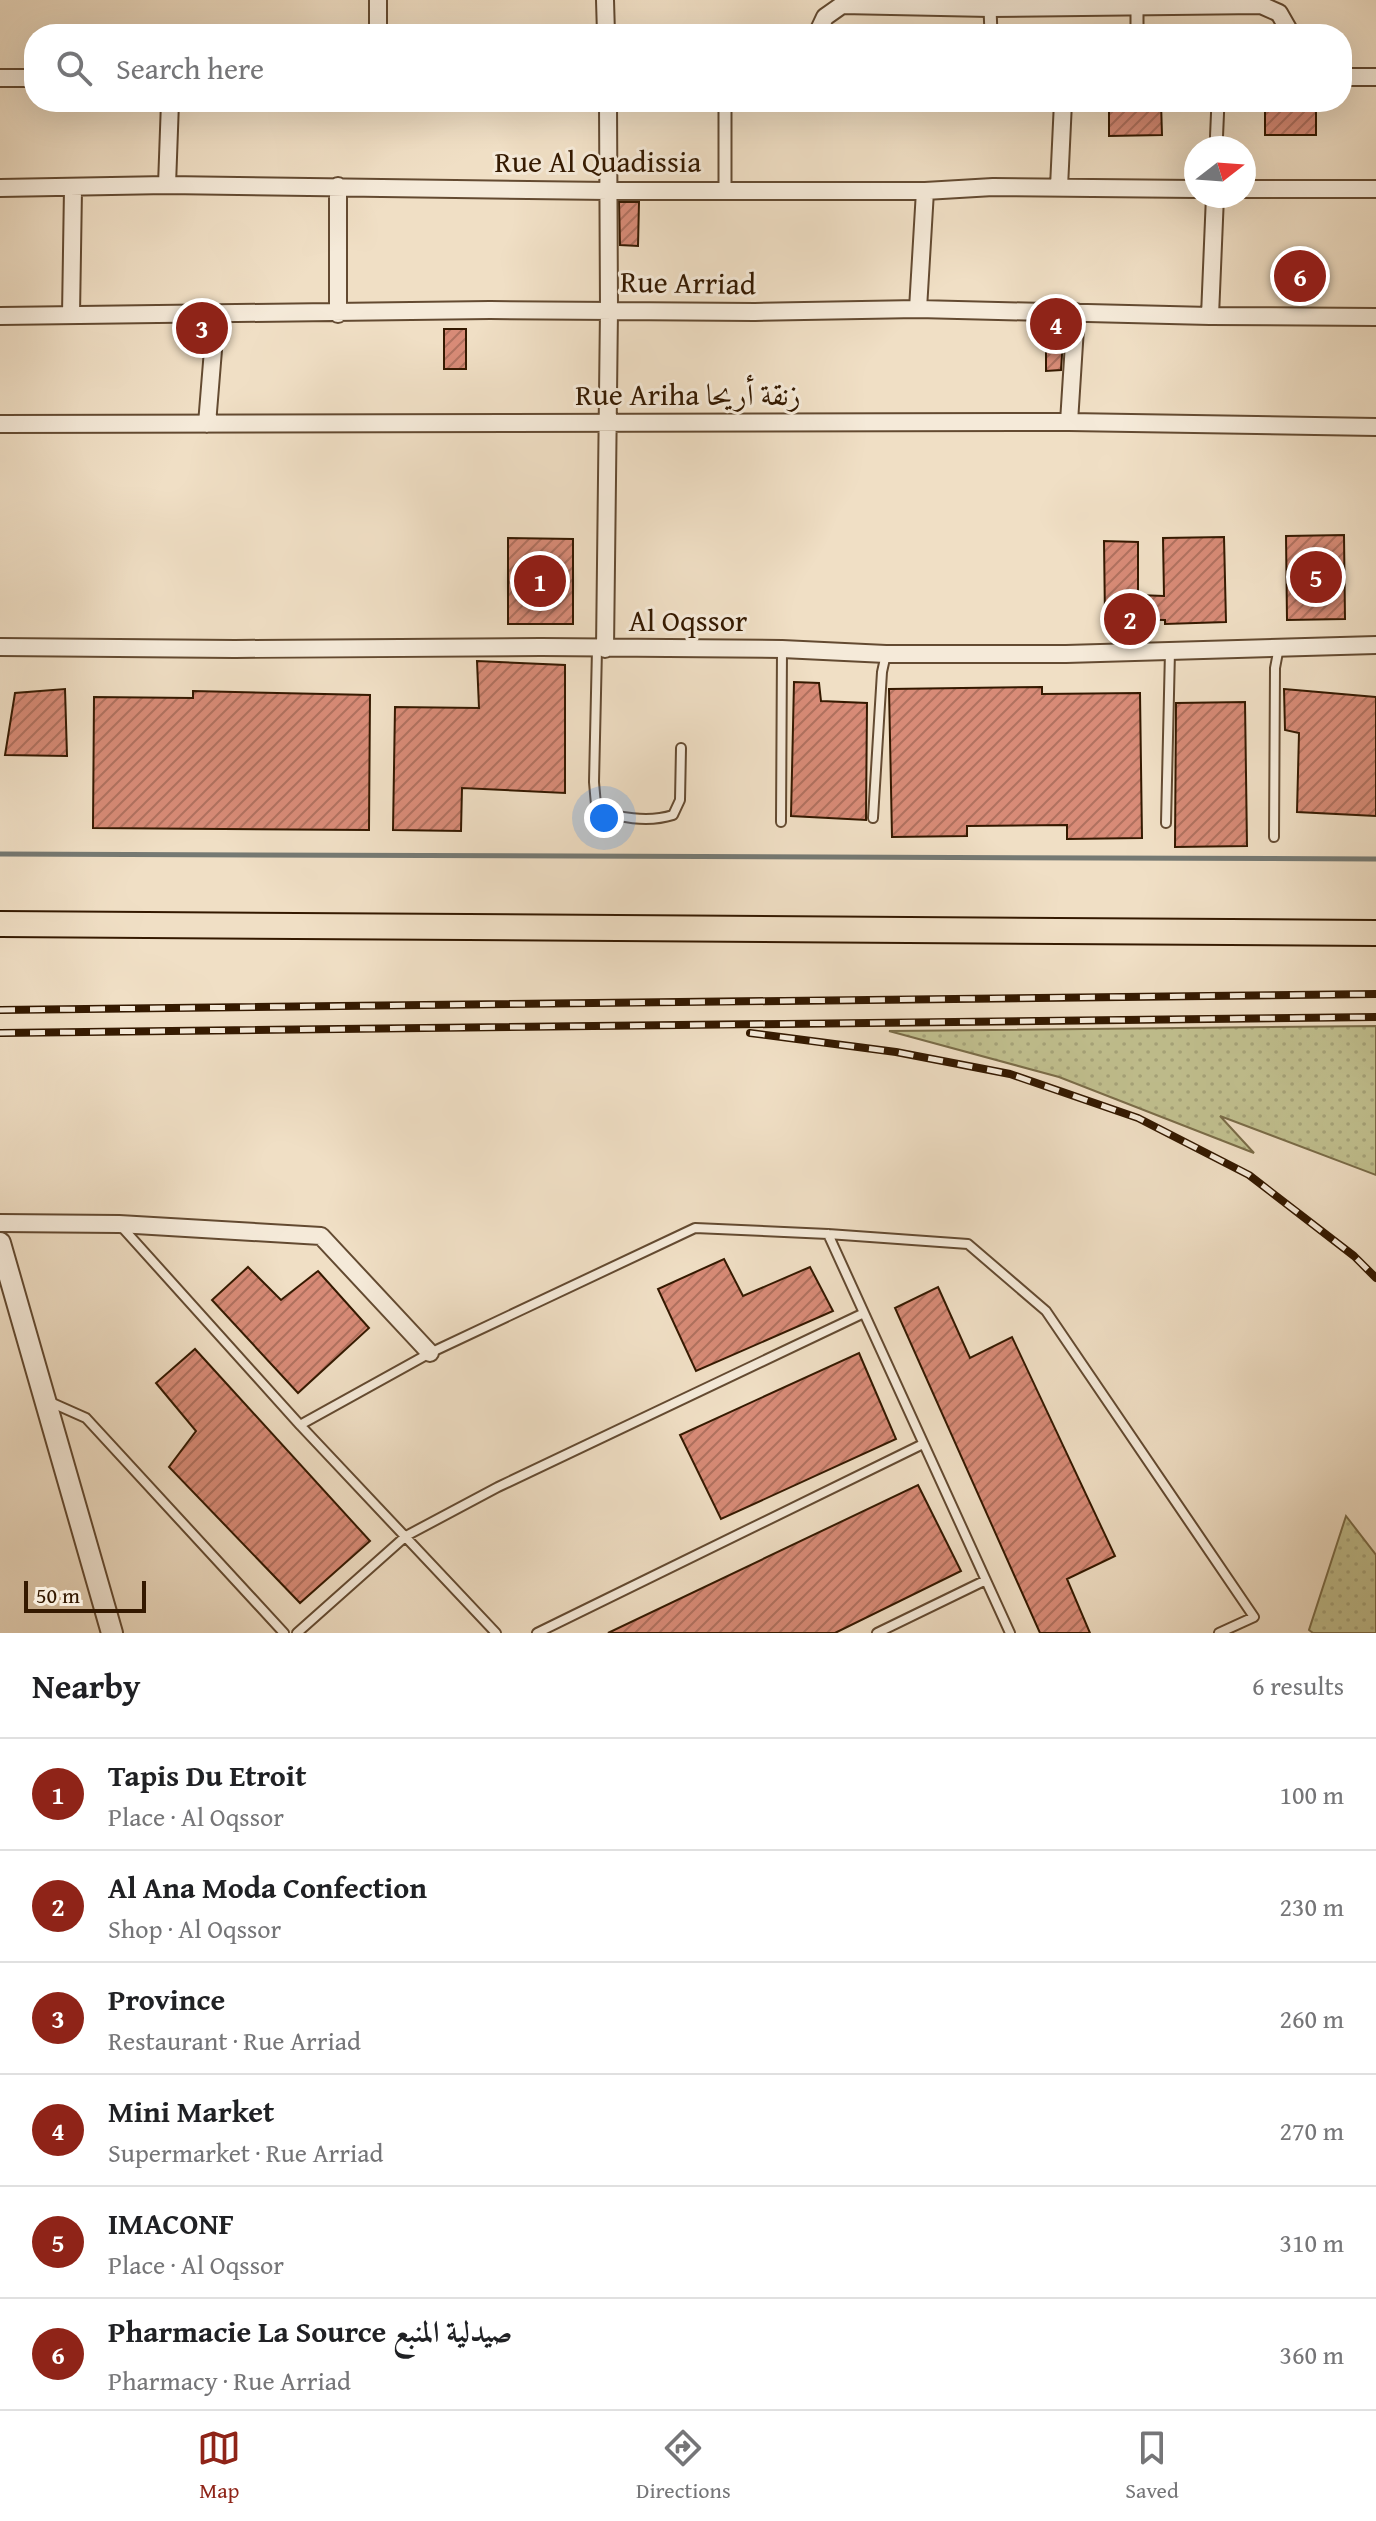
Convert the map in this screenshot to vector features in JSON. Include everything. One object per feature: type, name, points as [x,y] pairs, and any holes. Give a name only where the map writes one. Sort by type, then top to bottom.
[{"type":"main road","points":[[0,924],[1376,933]]},
{"type":"street","points":[[378,0],[378,24]]},
{"type":"street","points":[[605,0],[606,24]]},
{"type":"street","points":[[822,24],[825,17],[842,5],[1137,4],[1261,5],[1279,13],[1285,24]]},
{"type":"street","points":[[979,5],[987,24]]},
{"type":"street","points":[[1352,77],[1376,77]]},
{"type":"street","points":[[0,78],[24,78]]},
{"type":"street","points":[[167,185],[170,112]]},
{"type":"street","points":[[601,649],[608,423],[608,112]]},
{"type":"street","points":[[725,112],[725,191]]},
{"type":"street","points":[[1059,187],[1063,112]]},
{"type":"street","points":[[1217,136],[1218,112]]},
{"type":"street","name":"Rue Al Quadissia","points":[[0,188],[167,185],[608,191],[1184,189]]},
{"type":"street","points":[[338,186],[338,314]]},
{"type":"street","points":[[71,315],[73,189]]},
{"type":"street","points":[[1256,189],[1376,189]]},
{"type":"street","points":[[918,309],[925,191]]},
{"type":"street","points":[[1210,316],[1214,208]]},
{"type":"street","name":"Rue Arriad","points":[[0,316],[918,309],[1376,317]]},
{"type":"street","points":[[1069,422],[1076,312]]},
{"type":"street","points":[[207,424],[216,313]]},
{"type":"street","name":"Rue Ariha زنقة أريحا","points":[[0,424],[1069,422],[1376,427]]},
{"type":"street","name":"Al Oqssor","points":[[0,647],[782,649],[886,654],[1066,654],[1376,645]]},
{"type":"street","points":[[0,1223],[119,1224],[321,1236],[430,1353]]},
{"type":"street","points":[[0,1243],[112,1633]]},
{"type":"lane","points":[[1274,837],[1275,668],[1279,646]]},
{"type":"lane","points":[[601,649],[594,782],[596,805],[614,815],[654,818],[673,815],[680,800],[681,748]]},
{"type":"lane","points":[[781,822],[782,649]]},
{"type":"lane","points":[[1166,823],[1170,650]]},
{"type":"lane","points":[[873,818],[882,672],[886,654]]},
{"type":"lane","points":[[119,1224],[300,1425],[496,1633]]},
{"type":"lane","points":[[300,1425],[430,1353],[695,1228],[968,1244],[1046,1311],[1254,1617],[1219,1633]]},
{"type":"lane","points":[[828,1234],[1010,1633]]},
{"type":"lane","points":[[297,1633],[406,1536],[498,1487],[864,1313]]},
{"type":"lane","points":[[45,1400],[86,1418],[284,1633]]},
{"type":"lane","points":[[537,1633],[923,1444]]},
{"type":"lane","points":[[877,1633],[984,1581]]},
{"type":"shaded area","points":[[1376,1026],[1376,1175],[1220,1116],[1254,1153],[1059,1077],[889,1031]]},
{"type":"shaded area","points":[[1346,1516],[1376,1555],[1376,1633],[1313,1633],[1309,1630]]},
{"type":"building","points":[[1109,112],[1161,112],[1162,135],[1109,136]]},
{"type":"building","points":[[1265,112],[1316,112],[1316,135],[1265,135]]},
{"type":"building","points":[[619,202],[639,202],[638,246],[620,245]]},
{"type":"building","points":[[1046,324],[1064,324],[1061,370],[1046,371]]},
{"type":"building","points":[[444,329],[466,329],[466,369],[444,369]]},
{"type":"building","points":[[1344,535],[1345,619],[1287,620],[1286,536]]},
{"type":"building","points":[[1224,537],[1226,622],[1165,624],[1165,620],[1105,619],[1104,541],[1138,542],[1138,595],[1164,596],[1163,538]]},
{"type":"building","points":[[508,538],[573,539],[573,624],[508,624]]},
{"type":"building","points":[[477,661],[565,665],[565,793],[462,788],[461,831],[393,830],[395,707],[479,708]]},
{"type":"building","points":[[794,682],[819,683],[821,701],[867,703],[866,820],[791,816]]},
{"type":"building","points":[[1042,687],[1042,694],[1140,693],[1142,838],[1067,839],[1067,825],[967,826],[967,836],[892,837],[889,689]]},
{"type":"building","points":[[65,689],[67,756],[5,755],[15,693]]},
{"type":"building","points":[[1284,689],[1376,697],[1376,816],[1297,812],[1299,733],[1285,730]]},
{"type":"building","points":[[193,691],[370,695],[369,830],[93,828],[94,697],[193,698]]},
{"type":"building","points":[[1245,702],[1247,846],[1175,847],[1176,703]]},
{"type":"building","points":[[724,1259],[743,1296],[810,1267],[833,1311],[696,1371],[658,1289]]},
{"type":"building","points":[[248,1267],[281,1300],[318,1271],[369,1328],[298,1393],[212,1300]]},
{"type":"building","points":[[938,1287],[970,1358],[1012,1337],[1115,1556],[1067,1579],[1090,1633],[1040,1633],[895,1308]]},
{"type":"building","points":[[195,1349],[370,1541],[300,1603],[169,1467],[196,1431],[156,1383]]},
{"type":"building","points":[[859,1353],[896,1439],[721,1519],[680,1435]]},
{"type":"building","points":[[918,1485],[961,1571],[835,1633],[608,1633]]},
{"type":"waterway","points":[[0,854],[1376,859]]},
{"type":"railway","points":[[0,1010],[1376,994]]},
{"type":"railway","points":[[0,1033],[1376,1017]]},
{"type":"railway","points":[[750,1033],[896,1052],[1010,1074],[1138,1118],[1249,1175],[1354,1256],[1376,1278]]},
{"type":"place","name":"Pharmacie La Source صيدلية المنبع","points":[[1300,276]]},
{"type":"place","name":"Mini Market","points":[[1056,324]]},
{"type":"place","name":"Province","points":[[202,328]]},
{"type":"place","name":"IMACONF","points":[[1316,577]]},
{"type":"place","name":"Tapis Du Etroit","points":[[540,581]]},
{"type":"place","name":"Al Ana Moda Confection","points":[[1130,619]]}]
